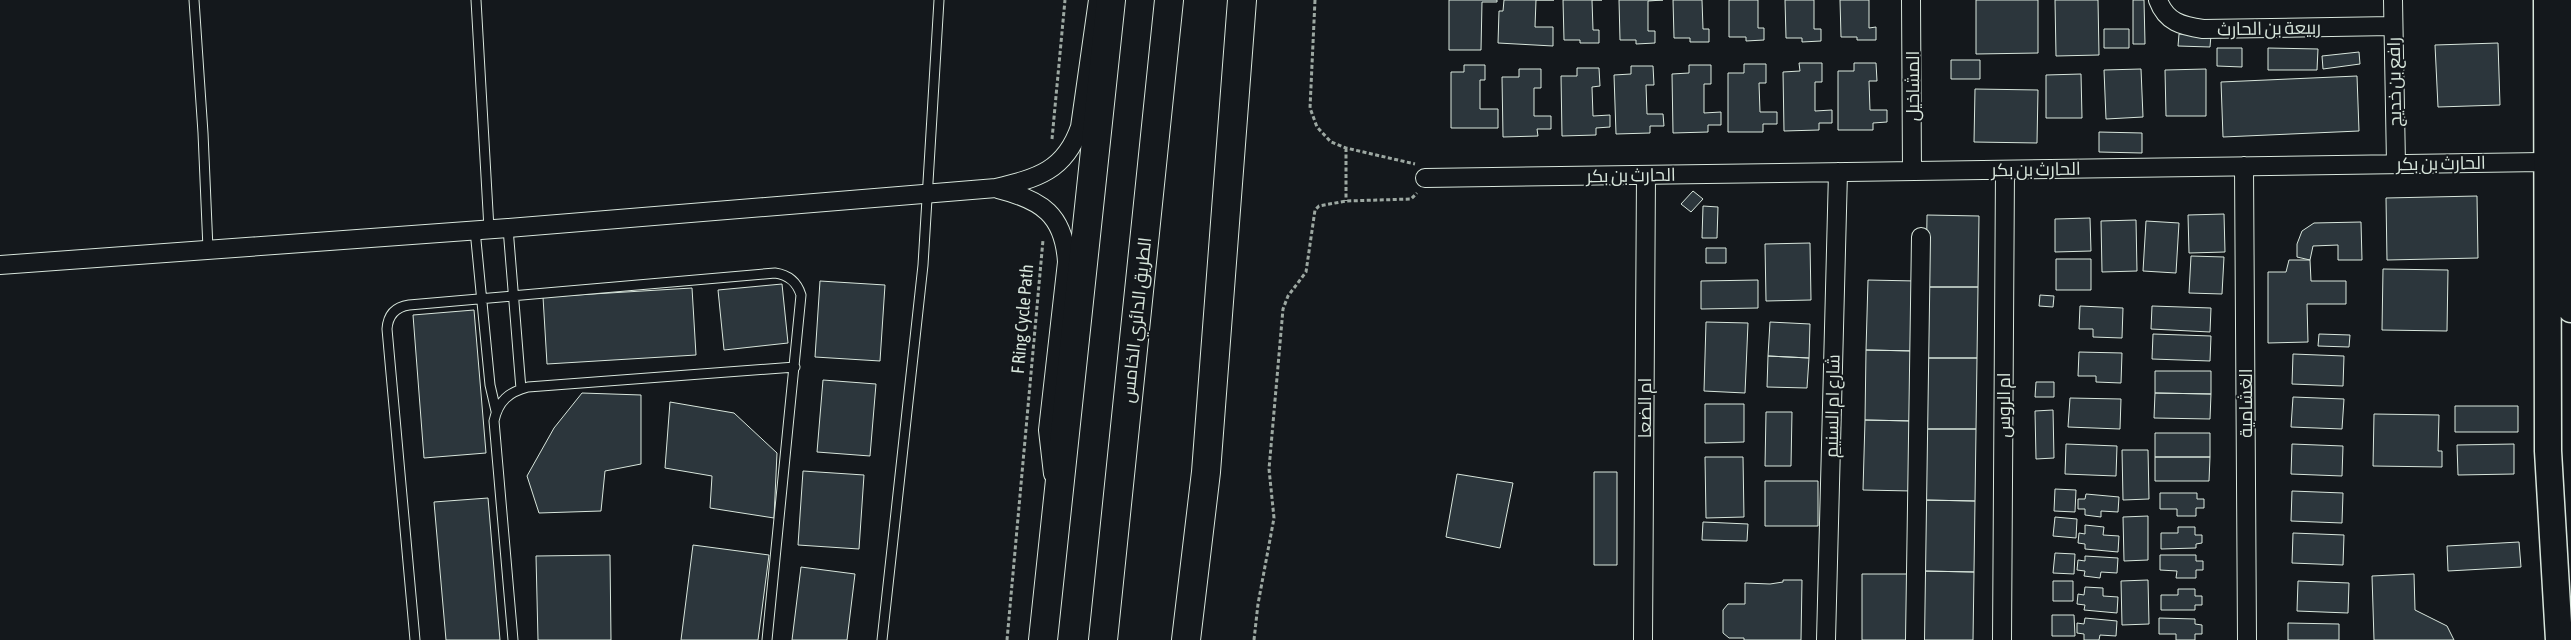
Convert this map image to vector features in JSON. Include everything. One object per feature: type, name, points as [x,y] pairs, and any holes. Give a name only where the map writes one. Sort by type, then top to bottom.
[{"type":"highway","points":[[1043,640],[1111,0]]},
{"type":"highway","name":"الطريق الدائري الخامس","points":[[1103,640],[1169,0]]},
{"type":"highway","points":[[1196,640],[1206,472],[1242,0]]},
{"type":"highway","points":[[1186,640],[1206,472]]},
{"type":"street","points":[[0,265],[508,228],[996,188],[1028,180],[1050,170],[1069,151],[1080,127],[1098,0]]},
{"type":"street","name":"المشاخيل","points":[[1911,0],[1912,171]]},
{"type":"street","name":"ربيعة بن الحارث","points":[[2158,0],[2170,20],[2202,29],[2392,26]]},
{"type":"street","name":"رافع بن خديج","points":[[2393,0],[2396,164]]},
{"type":"street","points":[[2547,0],[2548,451],[2561,540],[2562,568],[2559,640]]},
{"type":"street","points":[[2569,0],[2571,309]]},
{"type":"street","points":[[2547,162],[2554,166],[2560,176],[2562,230],[2570,254]]},
{"type":"street","name":"الحارث بن بكر","points":[[1425,178],[2547,162]]},
{"type":"street","name":"الغشامية","points":[[2244,166],[2247,640]]},
{"type":"street","name":"ام الروس","points":[[2002,640],[2004,170]]},
{"type":"street","name":"شارع ام السنيم","points":[[1826,640],[1838,172]]},
{"type":"street","name":"ام الضعا","points":[[1643,640],[1646,175]]},
{"type":"street","points":[[996,188],[1032,198],[1046,210],[1062,234],[1067,262],[1048,430],[1050,462],[1059,492]]},
{"type":"street","points":[[1915,640],[1921,238]]},
{"type":"lane","points":[[194,0],[203,133],[208,249]]},
{"type":"lane","points":[[476,0],[483,298],[490,385],[496,411]]},
{"type":"lane","points":[[882,640],[922,275],[939,0]]},
{"type":"lane","points":[[508,228],[521,389]]},
{"type":"lane","points":[[415,640],[388,322],[391,315],[402,306],[782,274],[795,282],[801,295],[767,640]]},
{"type":"lane","points":[[513,640],[494,421],[496,411],[505,397],[521,389],[795,367]]},
{"type":"path","points":[[1050,170],[1064,0]]},
{"type":"path","points":[[1254,640],[1258,604],[1274,518],[1269,469],[1284,309],[1288,296],[1306,272],[1315,210],[1319,206],[1346,201],[1410,199],[1421,189],[1425,178],[1419,165],[1408,160],[1346,148],[1331,142],[1317,127],[1310,108],[1315,0]]},
{"type":"path","points":[[1346,148],[1346,201]]},
{"type":"path","name":"F Ring Cycle Path","points":[[1007,640],[1046,210]]},
{"type":"building","points":[[1449,0],[1497,0],[1497,2],[1482,2],[1481,50],[1449,50]]},
{"type":"building","points":[[1504,0],[1536,0],[1535,27],[1553,27],[1553,46],[1498,43],[1499,11],[1503,11]]},
{"type":"building","points":[[1563,0],[1592,0],[1593,30],[1599,30],[1599,43],[1580,43],[1580,40],[1564,40]]},
{"type":"building","points":[[1619,0],[1663,0],[1648,1],[1648,31],[1655,31],[1655,43],[1636,44],[1636,40],[1620,40]]},
{"type":"building","points":[[1673,0],[1702,0],[1703,29],[1709,29],[1709,42],[1690,42],[1690,38],[1674,38]]},
{"type":"building","points":[[1729,0],[1758,0],[1758,28],[1764,28],[1764,40],[1746,41],[1746,37],[1729,37]]},
{"type":"building","points":[[1785,0],[1814,0],[1814,29],[1821,29],[1821,41],[1802,42],[1802,38],[1786,38]]},
{"type":"building","points":[[1840,0],[1869,0],[1869,28],[1876,27],[1876,40],[1857,40],[1857,37],[1841,37]]},
{"type":"building","points":[[1976,0],[2038,0],[2038,53],[1976,54]]},
{"type":"building","points":[[2055,0],[2098,0],[2099,55],[2056,56]]},
{"type":"building","points":[[2133,0],[2144,0],[2145,44],[2133,44]]},
{"type":"building","points":[[2104,29],[2129,29],[2129,48],[2104,48]]},
{"type":"building","points":[[2179,34],[2211,35],[2210,47],[2178,46]]},
{"type":"building","points":[[2498,43],[2500,105],[2438,107],[2435,45]]},
{"type":"building","points":[[2217,48],[2242,48],[2242,67],[2217,66]]},
{"type":"building","points":[[2268,48],[2318,49],[2317,70],[2268,70]]},
{"type":"building","points":[[2359,52],[2360,64],[2323,69],[2322,56]]},
{"type":"building","points":[[1951,60],[1980,60],[1980,79],[1951,79]]},
{"type":"building","points":[[1799,63],[1822,63],[1822,82],[1815,82],[1815,111],[1832,110],[1832,123],[1819,123],[1819,130],[1784,131],[1783,72],[1800,71]]},
{"type":"building","points":[[1854,63],[1876,63],[1877,81],[1869,81],[1870,110],[1887,110],[1887,122],[1873,123],[1873,130],[1838,130],[1838,71],[1854,71]]},
{"type":"building","points":[[1744,64],[1766,64],[1766,83],[1759,83],[1760,112],[1777,112],[1777,124],[1763,124],[1763,132],[1728,132],[1728,73],[1744,73]]},
{"type":"building","points":[[1464,65],[1485,65],[1485,80],[1480,80],[1480,109],[1498,109],[1498,128],[1451,128],[1451,72],[1464,72]]},
{"type":"building","points":[[1689,65],[1711,65],[1711,84],[1704,84],[1704,113],[1721,112],[1721,125],[1708,125],[1708,132],[1673,133],[1672,74],[1689,73]]},
{"type":"building","points":[[1631,66],[1653,66],[1654,85],[1646,85],[1647,114],[1663,114],[1664,126],[1650,126],[1650,133],[1616,134],[1614,75],[1631,74]]},
{"type":"building","points":[[1577,68],[1599,68],[1600,86],[1592,87],[1593,116],[1610,115],[1610,127],[1596,128],[1596,135],[1562,136],[1561,76],[1577,76]]},
{"type":"building","points":[[1519,69],[1541,69],[1541,88],[1534,88],[1534,116],[1551,116],[1551,129],[1537,129],[1538,136],[1503,137],[1502,77],[1519,77]]},
{"type":"building","points":[[2141,69],[2143,117],[2106,119],[2104,70]]},
{"type":"building","points":[[2206,69],[2206,116],[2166,116],[2165,70]]},
{"type":"building","points":[[2081,74],[2082,118],[2046,118],[2046,75]]},
{"type":"building","points":[[2357,76],[2359,131],[2223,137],[2221,82]]},
{"type":"building","points":[[1975,89],[2038,90],[2037,143],[1974,142]]},
{"type":"building","points":[[2099,132],[2142,133],[2142,153],[2099,152]]},
{"type":"building","points":[[1693,191],[1703,199],[1691,212],[1681,204]]},
{"type":"building","points":[[2477,196],[2478,258],[2387,260],[2386,198]]},
{"type":"building","points":[[1703,206],[1718,207],[1717,238],[1702,238]]},
{"type":"building","points":[[2224,214],[2225,252],[2189,253],[2188,215]]},
{"type":"building","points":[[1927,215],[1979,216],[1978,287],[1926,287]]},
{"type":"building","points":[[2090,218],[2091,251],[2055,252],[2055,219]]},
{"type":"building","points":[[2136,220],[2137,271],[2102,272],[2101,221]]},
{"type":"building","points":[[2146,221],[2179,223],[2176,273],[2143,271]]},
{"type":"building","points":[[2361,222],[2362,260],[2338,260],[2338,245],[2313,246],[2310,260],[2297,257],[2297,244],[2302,231],[2314,223]]},
{"type":"building","points":[[1810,243],[1811,300],[1766,301],[1765,244]]},
{"type":"building","points":[[1706,248],[1726,248],[1726,263],[1706,263]]},
{"type":"building","points":[[2191,256],[2224,257],[2222,294],[2189,293]]},
{"type":"building","points":[[2056,259],[2091,259],[2091,290],[2056,290]]},
{"type":"building","points":[[2289,260],[2310,260],[2311,281],[2346,281],[2346,304],[2307,304],[2308,342],[2268,343],[2268,272],[2286,272]]},
{"type":"building","points":[[2383,269],[2448,270],[2447,331],[2382,330]]},
{"type":"building","points":[[1758,280],[1758,308],[1701,309],[1701,281]]},
{"type":"building","points":[[1868,280],[1916,281],[1915,351],[1866,350]]},
{"type":"building","points":[[820,281],[885,285],[880,361],[815,357]]},
{"type":"building","points":[[782,284],[788,343],[724,350],[718,290]]},
{"type":"building","points":[[1926,287],[1978,287],[1977,358],[1925,358]]},
{"type":"building","points":[[692,288],[696,355],[547,364],[543,297]]},
{"type":"building","points":[[2040,295],[2054,296],[2053,307],[2039,306]]},
{"type":"building","points":[[2080,306],[2123,308],[2122,338],[2093,337],[2093,329],[2079,329]]},
{"type":"building","points":[[2152,306],[2211,308],[2210,332],[2151,329]]},
{"type":"building","points":[[474,310],[486,453],[424,458],[413,315]]},
{"type":"building","points":[[1706,322],[1748,323],[1745,393],[1704,391]]},
{"type":"building","points":[[1770,322],[1810,324],[1809,358],[1768,356]]},
{"type":"building","points":[[2153,334],[2211,336],[2210,361],[2152,359]]},
{"type":"building","points":[[2319,334],[2350,335],[2349,347],[2318,346]]},
{"type":"building","points":[[1866,350],[1915,351],[1913,421],[1865,420]]},
{"type":"building","points":[[2079,352],[2122,353],[2121,383],[2096,382],[2096,376],[2078,376]]},
{"type":"building","points":[[2293,354],[2344,356],[2343,386],[2292,384]]},
{"type":"building","points":[[1768,356],[1809,358],[1807,388],[1767,387]]},
{"type":"building","points":[[1925,358],[1977,358],[1976,429],[1924,429]]},
{"type":"building","points":[[2155,371],[2211,371],[2211,394],[2155,393]]},
{"type":"building","points":[[823,380],[876,384],[870,456],[817,452]]},
{"type":"building","points":[[2036,382],[2054,382],[2054,397],[2035,397]]},
{"type":"building","points":[[582,393],[641,395],[641,464],[605,471],[601,511],[539,513],[527,476],[554,428]]},
{"type":"building","points":[[2155,393],[2211,394],[2210,419],[2154,418]]},
{"type":"building","points":[[2293,397],[2344,399],[2342,429],[2291,427]]},
{"type":"building","points":[[2070,398],[2121,399],[2120,429],[2068,427]]},
{"type":"building","points":[[670,402],[734,413],[777,453],[774,518],[710,508],[712,476],[665,468]]},
{"type":"building","points":[[1705,404],[1744,404],[1744,442],[1705,443]]},
{"type":"building","points":[[2455,406],[2518,406],[2518,432],[2455,432]]},
{"type":"building","points":[[2053,410],[2054,458],[2036,459],[2035,411]]},
{"type":"building","points":[[1766,412],[1792,412],[1791,466],[1765,466]]},
{"type":"building","points":[[2374,414],[2439,415],[2438,451],[2442,451],[2442,467],[2373,466]]},
{"type":"building","points":[[1865,420],[1913,421],[1912,491],[1863,490]]},
{"type":"building","points":[[1924,429],[1976,429],[1975,501],[1923,500]]},
{"type":"building","points":[[2155,433],[2210,433],[2210,457],[2155,457]]},
{"type":"building","points":[[2066,444],[2117,446],[2116,476],[2065,474]]},
{"type":"building","points":[[2292,444],[2343,446],[2342,476],[2291,474]]},
{"type":"building","points":[[2514,444],[2514,474],[2458,475],[2457,445]]},
{"type":"building","points":[[2122,450],[2148,450],[2149,499],[2123,500]]},
{"type":"building","points":[[1705,457],[1743,457],[1744,517],[1706,518]]},
{"type":"building","points":[[2155,457],[2210,457],[2209,481],[2155,481]]},
{"type":"building","points":[[803,471],[864,475],[859,549],[798,545]]},
{"type":"building","points":[[1594,472],[1617,472],[1617,565],[1594,565]]},
{"type":"building","points":[[1457,474],[1513,483],[1500,548],[1446,537]]},
{"type":"building","points":[[1765,481],[1818,481],[1818,526],[1765,526]]},
{"type":"building","points":[[2055,489],[2076,490],[2075,512],[2054,511]]},
{"type":"building","points":[[2292,491],[2343,493],[2342,523],[2291,521]]},
{"type":"building","points":[[2160,493],[2197,493],[2197,499],[2204,499],[2204,508],[2196,508],[2196,516],[2177,516],[2177,509],[2160,509]]},
{"type":"building","points":[[2086,494],[2119,497],[2118,512],[2101,511],[2101,517],[2085,515],[2085,509],[2078,509],[2078,499],[2085,499]]},
{"type":"building","points":[[488,498],[500,640],[446,640],[434,502]]},
{"type":"building","points":[[1923,500],[1975,501],[1974,572],[1922,571]]},
{"type":"building","points":[[2148,516],[2148,560],[2124,561],[2123,517]]},
{"type":"building","points":[[2055,517],[2077,519],[2076,538],[2053,536]]},
{"type":"building","points":[[1703,522],[1748,524],[1747,541],[1702,540]]},
{"type":"building","points":[[2085,525],[2104,527],[2103,535],[2119,536],[2118,552],[2085,549],[2085,544],[2078,543],[2079,533],[2085,534]]},
{"type":"building","points":[[2178,527],[2195,527],[2195,535],[2202,535],[2202,543],[2196,544],[2196,548],[2161,549],[2161,533],[2178,533]]},
{"type":"building","points":[[2293,533],[2344,535],[2343,565],[2292,563]]},
{"type":"building","points":[[2519,542],[2521,567],[2448,571],[2447,546]]},
{"type":"building","points":[[693,545],[769,555],[758,640],[681,640]]},
{"type":"building","points":[[2055,553],[2075,554],[2074,574],[2053,573]]},
{"type":"building","points":[[610,555],[611,640],[538,640],[536,556]]},
{"type":"building","points":[[2160,555],[2196,555],[2196,561],[2203,561],[2203,570],[2196,570],[2196,578],[2176,578],[2177,571],[2160,570]]},
{"type":"building","points":[[2085,556],[2118,558],[2117,573],[2101,572],[2100,578],[2084,576],[2085,571],[2077,570],[2078,560],[2085,561]]},
{"type":"building","points":[[801,567],[855,574],[847,640],[792,640]]},
{"type":"building","points":[[1922,571],[1974,572],[1973,640],[1921,640]]},
{"type":"building","points":[[1862,574],[1912,574],[1911,640],[1862,640]]},
{"type":"building","points":[[2414,574],[2415,610],[2447,626],[2454,640],[2374,640],[2372,576]]},
{"type":"building","points":[[1783,580],[1802,580],[1801,640],[1744,640],[1744,638],[1729,638],[1723,633],[1723,610],[1728,604],[1745,604],[1745,583],[1770,584],[1783,582]]},
{"type":"building","points":[[2148,580],[2149,624],[2122,625],[2121,581]]},
{"type":"building","points":[[2053,581],[2073,581],[2073,601],[2053,601]]},
{"type":"building","points":[[2298,581],[2349,583],[2348,613],[2297,611]]},
{"type":"building","points":[[2085,587],[2103,588],[2103,596],[2118,597],[2117,613],[2084,610],[2085,605],[2077,604],[2078,594],[2084,595]]},
{"type":"building","points":[[2178,589],[2195,589],[2195,596],[2202,596],[2202,605],[2195,605],[2195,610],[2161,610],[2161,595],[2178,595]]},
{"type":"building","points":[[2052,615],[2074,615],[2075,636],[2052,636]]},
{"type":"building","points":[[2085,618],[2117,621],[2116,636],[2100,635],[2099,640],[2084,640],[2084,634],[2077,633],[2077,623],[2084,624]]},
{"type":"building","points":[[2159,618],[2195,619],[2195,624],[2202,625],[2202,634],[2195,634],[2195,640],[2176,640],[2176,634],[2159,634]]},
{"type":"building","points":[[2288,623],[2339,624],[2339,640],[2288,640]]}]
